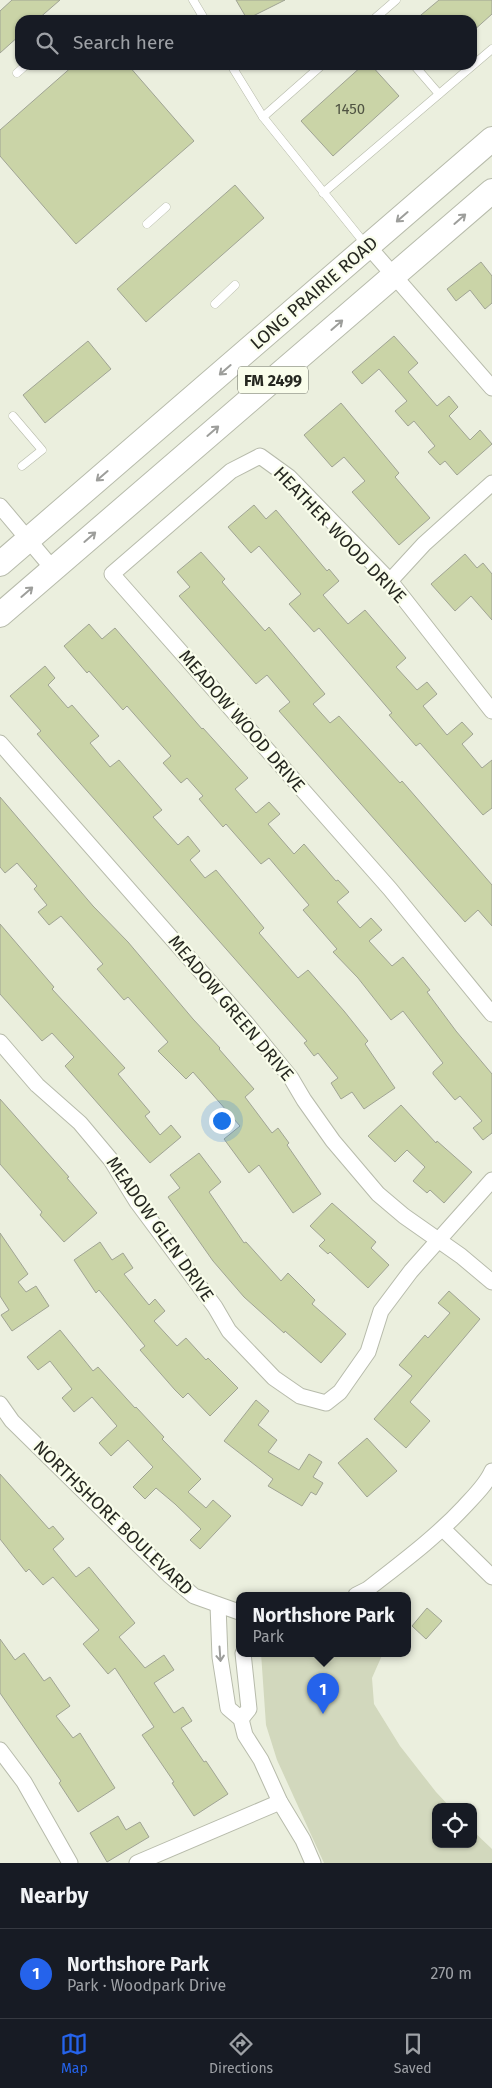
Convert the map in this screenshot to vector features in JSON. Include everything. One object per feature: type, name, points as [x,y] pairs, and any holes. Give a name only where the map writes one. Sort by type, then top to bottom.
[{"type":"main road","name":"LONG PRAIRIE ROAD","points":[[0,564],[492,139]]},
{"type":"main road","name":"FM 2499","points":[[0,615],[492,191]]},
{"type":"street","points":[[368,246],[492,388]]},
{"type":"street","name":"HEATHER WOOD DRIVE","points":[[260,456],[289,477],[390,581],[492,711]]},
{"type":"street","name":"MEADOW WOOD DRIVE","points":[[260,456],[231,471],[112,574],[390,889],[492,1014]]},
{"type":"street","points":[[390,581],[424,544],[492,482]]},
{"type":"street","points":[[0,506],[53,569]]},
{"type":"street","name":"MEADOW GREEN DRIVE","points":[[0,743],[248,1024],[291,1078],[333,1141],[378,1194],[404,1216],[461,1256],[492,1282]]},
{"type":"street","name":"MEADOW GLEN DRIVE","points":[[0,1042],[37,1085],[80,1123],[111,1160],[137,1202],[215,1307],[229,1331],[274,1378],[300,1396],[326,1403],[340,1392],[368,1352],[381,1311],[411,1271],[439,1241]]},
{"type":"street","points":[[439,1241],[492,1180]]},
{"type":"street","name":"NORTHSHORE BOULEVARD","points":[[0,1404],[12,1421],[169,1576],[194,1596],[236,1614]]},
{"type":"street","points":[[362,1592],[443,1529],[473,1497],[492,1471]]},
{"type":"street","points":[[443,1529],[492,1578]]},
{"type":"street","points":[[218,1605],[220,1656],[224,1692],[228,1708],[241,1719],[245,1735],[261,1760],[280,1802],[303,1840],[312,1863]]},
{"type":"street","points":[[241,1719],[249,1709],[243,1657]]},
{"type":"street","points":[[0,1750],[24,1782],[70,1863]]},
{"type":"street","points":[[137,1863],[280,1802]]},
{"type":"lane","points":[[193,0],[202,15]]},
{"type":"lane","points":[[380,15],[396,0]]},
{"type":"lane","points":[[477,62],[492,49]]},
{"type":"lane","points":[[16,73],[20,70]]},
{"type":"lane","points":[[234,70],[263,117],[368,246]]},
{"type":"lane","points":[[263,117],[316,70]]},
{"type":"lane","points":[[418,70],[439,94]]},
{"type":"lane","points":[[324,193],[467,70]]},
{"type":"lane","points":[[147,224],[166,207]]},
{"type":"lane","points":[[215,304],[235,285]]},
{"type":"lane","points":[[13,416],[42,450],[22,466]]},
{"type":"green space","points":[[261,1657],[381,1657],[372,1678],[374,1704],[400,1746],[446,1803],[432,1803],[432,1848],[477,1848],[477,1835],[492,1849],[492,1863],[324,1863],[277,1760],[266,1725]]},
{"type":"building","points":[[12,0],[60,0],[43,15],[15,15],[15,40],[0,53],[0,11]]},
{"type":"building","points":[[236,0],[285,0],[255,15],[245,15]]},
{"type":"building","points":[[439,0],[492,0],[492,14],[477,28],[477,15],[421,15]]},
{"type":"building","points":[[68,70],[132,70],[194,141],[76,244],[0,156],[0,130]]},
{"type":"building","points":[[357,70],[376,70],[399,96],[333,156],[301,121]]},
{"type":"building","points":[[235,185],[264,218],[146,322],[117,289]]},
{"type":"building","points":[[481,262],[492,276],[492,303],[485,309],[470,290],[456,301],[447,289]]},
{"type":"building","points":[[394,336],[418,363],[408,372],[437,406],[449,396],[458,407],[449,416],[470,440],[480,430],[492,444],[457,475],[445,461],[440,465],[428,452],[435,446],[414,421],[408,426],[395,411],[407,401],[379,369],[362,384],[352,372]]},
{"type":"building","points":[[88,341],[111,369],[45,423],[23,395]]},
{"type":"building","points":[[341,403],[399,473],[395,477],[430,518],[399,545],[352,492],[365,481],[344,457],[332,467],[304,435]]},
{"type":"building","points":[[254,505],[266,519],[276,510],[327,571],[329,569],[339,581],[323,595],[348,624],[365,610],[406,658],[396,667],[417,690],[427,682],[437,694],[423,706],[447,735],[462,722],[473,734],[462,744],[482,768],[492,760],[492,808],[483,815],[420,743],[416,746],[389,715],[392,713],[319,628],[314,632],[289,604],[301,594],[259,546],[251,553],[228,527]]},
{"type":"building","points":[[201,552],[225,579],[222,582],[265,631],[269,627],[325,694],[313,704],[330,723],[339,716],[400,783],[402,781],[492,885],[492,926],[478,910],[465,922],[279,711],[290,702],[267,675],[256,684],[179,596],[190,587],[177,572]]},
{"type":"building","points":[[465,554],[477,568],[483,563],[492,574],[492,620],[471,596],[455,611],[431,584]]},
{"type":"building","points":[[89,624],[102,639],[115,628],[202,729],[248,778],[235,789],[256,813],[269,802],[280,814],[268,824],[294,854],[304,844],[336,881],[338,880],[349,892],[337,902],[360,928],[371,918],[382,930],[369,941],[392,966],[403,957],[430,990],[427,992],[456,1031],[492,1074],[492,1133],[483,1140],[473,1128],[482,1121],[460,1096],[455,1100],[433,1074],[443,1063],[403,1011],[391,1020],[358,978],[333,952],[337,949],[303,910],[309,905],[269,858],[261,864],[226,824],[223,827],[199,799],[203,796],[187,778],[181,783],[163,763],[171,756],[127,706],[123,710],[64,646]]},
{"type":"building","points":[[45,666],[55,678],[48,685],[68,708],[72,705],[99,736],[90,743],[110,767],[119,760],[162,810],[153,817],[178,845],[188,836],[200,851],[190,860],[205,878],[216,870],[264,928],[259,933],[298,978],[308,970],[368,1041],[365,1044],[395,1088],[364,1109],[352,1092],[341,1099],[331,1083],[338,1078],[318,1053],[314,1056],[304,1043],[307,1041],[37,734],[41,731],[10,696]]},
{"type":"building","points":[[0,797],[254,1089],[245,1097],[272,1133],[278,1128],[289,1143],[287,1145],[321,1194],[293,1213],[259,1165],[249,1173],[224,1139],[240,1126],[193,1072],[186,1079],[158,1051],[168,1042],[128,997],[124,1000],[97,969],[103,964],[61,916],[49,925],[38,912],[47,905],[34,889],[37,886],[17,863],[5,873],[0,867]]},
{"type":"building","points":[[0,924],[54,987],[52,989],[125,1068],[118,1074],[150,1112],[145,1116],[160,1135],[171,1125],[181,1137],[150,1163],[65,1066],[74,1057],[52,1033],[42,1041],[0,994]]},
{"type":"building","points":[[0,1099],[69,1177],[67,1178],[97,1213],[64,1242],[40,1215],[42,1212],[0,1164]]},
{"type":"building","points":[[401,1105],[436,1143],[437,1141],[472,1172],[444,1203],[430,1190],[427,1193],[413,1181],[425,1167],[407,1150],[395,1162],[368,1136]]},
{"type":"building","points":[[199,1153],[221,1182],[209,1192],[244,1243],[246,1242],[281,1281],[288,1273],[315,1300],[312,1304],[346,1334],[321,1363],[244,1297],[213,1261],[168,1197],[180,1188],[170,1175]]},
{"type":"building","points":[[332,1203],[376,1242],[371,1248],[389,1265],[368,1288],[330,1252],[328,1254],[319,1246],[325,1240],[310,1226]]},
{"type":"building","points":[[0,1233],[28,1274],[18,1282],[26,1292],[36,1286],[49,1306],[12,1331],[1,1315],[9,1310],[0,1296]]},
{"type":"building","points":[[100,1242],[112,1260],[123,1253],[133,1268],[124,1274],[149,1305],[155,1299],[165,1311],[154,1321],[177,1346],[186,1338],[206,1360],[208,1358],[238,1388],[210,1416],[188,1393],[183,1398],[140,1350],[145,1346],[99,1290],[96,1293],[74,1260]]},
{"type":"building","points":[[449,1291],[480,1319],[410,1402],[430,1421],[406,1448],[374,1419],[412,1376],[399,1365],[425,1335],[428,1338],[450,1313],[438,1303]]},
{"type":"building","points":[[60,1330],[93,1371],[98,1367],[164,1437],[162,1439],[201,1479],[188,1492],[206,1508],[213,1500],[231,1516],[200,1549],[190,1540],[201,1529],[175,1504],[156,1488],[145,1499],[133,1487],[153,1467],[128,1440],[111,1456],[99,1443],[117,1426],[92,1397],[74,1412],[62,1398],[72,1389],[50,1361],[38,1370],[27,1357]]},
{"type":"building","points":[[256,1400],[269,1411],[258,1425],[277,1440],[268,1452],[299,1470],[309,1454],[322,1462],[313,1477],[323,1483],[316,1495],[311,1492],[302,1506],[268,1486],[273,1479],[224,1441]]},
{"type":"building","points":[[367,1438],[397,1471],[367,1497],[338,1463]]},
{"type":"building","points":[[0,1474],[49,1529],[53,1526],[64,1539],[53,1549],[76,1577],[89,1567],[135,1623],[119,1637],[145,1668],[164,1655],[174,1670],[154,1683],[174,1713],[183,1707],[192,1721],[181,1728],[228,1794],[194,1816],[172,1783],[174,1782],[142,1735],[154,1727],[115,1668],[108,1674],[83,1644],[99,1630],[53,1577],[43,1585],[29,1569],[26,1572],[0,1539]]},
{"type":"building","points":[[427,1608],[442,1621],[426,1639],[412,1626]]},
{"type":"building","points":[[0,1639],[15,1660],[24,1653],[44,1681],[50,1677],[70,1706],[56,1716],[73,1738],[80,1733],[115,1788],[78,1812],[59,1783],[61,1781],[0,1693]]},
{"type":"building","points":[[118,1816],[126,1830],[140,1822],[149,1837],[107,1862],[90,1833]]},
{"type":"place","name":"Northshore Park","points":[[323,1714]]}]
